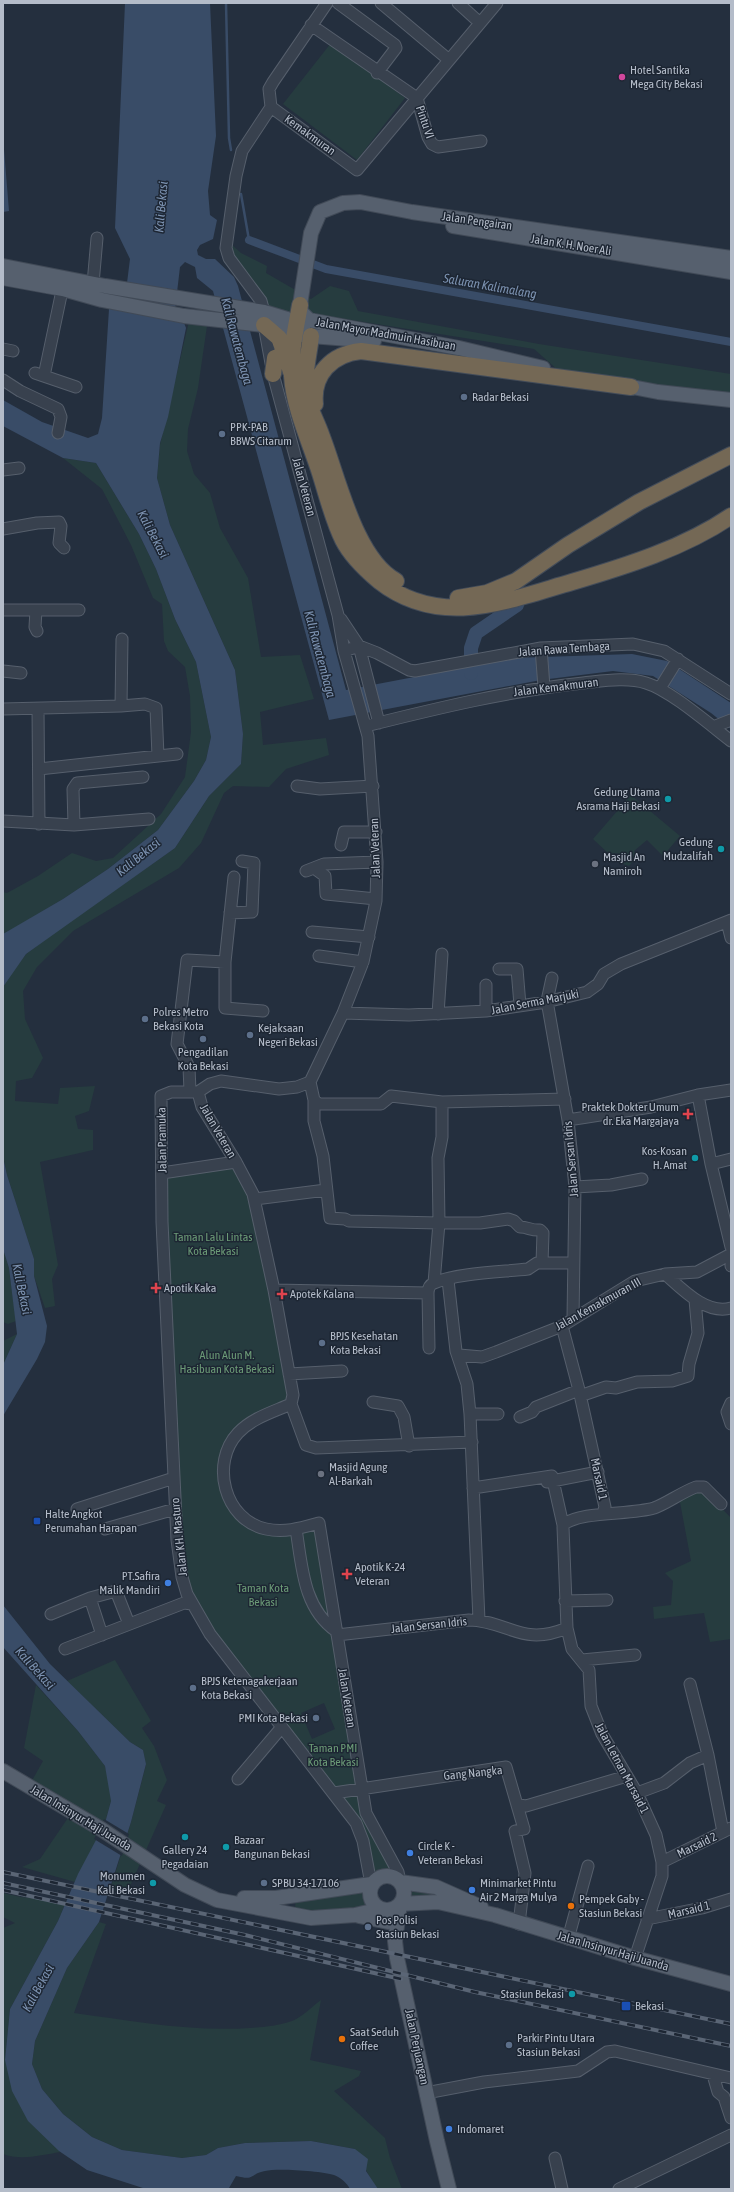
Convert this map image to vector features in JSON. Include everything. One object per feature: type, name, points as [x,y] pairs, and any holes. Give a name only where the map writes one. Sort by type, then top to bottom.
[{"type":"highway","points":[[292,376],[293,326],[300,304]]},
{"type":"highway","points":[[258,317],[279,338],[292,376],[295,396],[343,540],[353,555],[371,575],[404,598],[423,604],[459,609],[490,605],[630,563],[675,546],[714,528],[731,516]]},
{"type":"highway","points":[[311,336],[305,377],[308,402],[322,435],[355,531],[377,565],[392,579],[427,594],[458,598],[474,596],[502,588],[529,573],[568,545],[639,502],[731,455]]},
{"type":"highway","points":[[322,435],[315,402],[318,381],[322,370],[329,363],[338,356],[350,352],[361,351],[631,387]]},
{"type":"highway","points":[[273,374],[275,358],[283,355],[287,359]]},
{"type":"main road","name":"Jalan Pengairan","points":[[300,304],[312,233],[320,212],[343,203],[360,202],[412,212],[731,258]]},
{"type":"main road","name":"Jalan K. H. Noer Ali","points":[[412,212],[458,227],[731,272]]},
{"type":"main road","points":[[3,266],[64,284],[102,300],[212,320],[258,317]]},
{"type":"main road","points":[[3,278],[64,284],[99,285],[191,300],[293,326],[311,336]]},
{"type":"main road","name":"Jalan Mayor Madmuin Hasibuan","points":[[300,304],[301,312],[309,320],[459,348],[524,365]]},
{"type":"main road","name":"Jalan Mayor Madmuin Hasibuan","points":[[311,336],[383,342],[578,374],[631,387],[731,400]]},
{"type":"main road","name":"Jalan Insinyur Haji Juanda","points":[[3,1771],[144,1856],[186,1885],[217,1900],[299,1915],[325,1918],[384,1914]]},
{"type":"main road","name":"Jalan Insinyur Haji Juanda","points":[[158,1866],[189,1881],[251,1900],[276,1898],[372,1884]]},
{"type":"main road","points":[[384,1914],[400,1904],[404,1892],[400,1882],[394,1877],[384,1876],[376,1879],[369,1891],[371,1901],[384,1914],[395,1941]]},
{"type":"main road","name":"Jalan Insinyur Haji Juanda","points":[[400,1882],[436,1887],[473,1902],[495,1915]]},
{"type":"main road","points":[[299,1894],[295,1907],[299,1915]]},
{"type":"main road","name":"Jalan Insinyur Haji Juanda","points":[[400,1904],[438,1902],[495,1915],[568,1939],[731,1984]]},
{"type":"main road","name":"Jalan Perjuangan","points":[[400,1904],[395,1941],[397,1958],[426,2093],[449,2189]]},
{"type":"street","points":[[258,317],[261,301],[229,258],[226,248],[242,151],[271,106],[270,88],[273,82],[327,3]]},
{"type":"street","points":[[338,3],[395,45],[396,48],[377,73]]},
{"type":"street","points":[[380,3],[449,60]]},
{"type":"street","points":[[458,3],[480,23]]},
{"type":"street","name":"Kemakmuran","points":[[271,106],[357,170],[497,3]]},
{"type":"street","points":[[311,25],[377,73],[417,98]]},
{"type":"street","name":"Pintu VI","points":[[417,98],[428,137],[432,144],[438,147],[481,141]]},
{"type":"street","points":[[97,238],[99,285]]},
{"type":"street","points":[[64,284],[39,374],[76,387]]},
{"type":"street","name":"Jalan Veteran","points":[[258,317],[338,615],[345,655],[367,731],[373,784],[376,832],[376,899],[363,962],[343,1013],[310,1082],[297,1087],[279,1089],[221,1081],[194,1091],[202,1108],[236,1162],[255,1199],[274,1290],[293,1395],[291,1404],[252,1421],[238,1433],[225,1456],[223,1472],[224,1485],[229,1499],[238,1512],[251,1522],[264,1528],[284,1531],[320,1523],[336,1633],[366,1813],[398,1872],[400,1882]]},
{"type":"street","points":[[3,380],[20,392],[58,409],[61,417],[58,433]]},
{"type":"street","points":[[3,470],[19,468]]},
{"type":"street","points":[[3,529],[37,523],[59,522],[59,543],[64,548]]},
{"type":"street","points":[[3,610],[80,610]]},
{"type":"street","points":[[36,610],[34,627],[37,631]]},
{"type":"street","name":"Jalan Veteran","points":[[338,615],[360,651],[378,717]]},
{"type":"street","points":[[121,706],[122,639]]},
{"type":"street","name":"Jalan Rawa Tembaga","points":[[360,651],[377,653],[410,670],[415,671],[484,657],[541,650],[633,644],[650,647],[677,661],[731,694]]},
{"type":"street","points":[[541,650],[544,686]]},
{"type":"street","points":[[345,655],[360,651]]},
{"type":"street","points":[[661,685],[677,661]]},
{"type":"street","points":[[3,671],[21,672]]},
{"type":"street","name":"Jalan Kemakmuran","points":[[367,731],[378,717],[544,686],[614,680],[645,682],[661,685],[722,723],[731,741]]},
{"type":"street","points":[[3,709],[38,709],[145,704],[156,708],[158,756]]},
{"type":"street","points":[[38,709],[39,824]]},
{"type":"street","points":[[39,769],[176,754]]},
{"type":"street","points":[[71,765],[74,785],[74,825]]},
{"type":"street","points":[[74,785],[82,782],[143,777]]},
{"type":"street","points":[[297,786],[320,789],[373,784]]},
{"type":"street","points":[[3,820],[39,824],[74,825],[149,819]]},
{"type":"street","points":[[342,845],[344,832],[376,832]]},
{"type":"street","points":[[230,913],[252,912],[254,863],[242,860]]},
{"type":"street","points":[[376,899],[326,894],[325,876],[310,870],[331,863],[377,862]]},
{"type":"street","points":[[234,877],[225,962],[225,1008],[262,1011]]},
{"type":"street","points":[[729,921],[731,938]]},
{"type":"street","name":"Jalan Serma Marjuki","points":[[343,1013],[409,1015],[486,1011],[547,1001],[586,992],[598,984],[604,974],[621,964],[729,921]]},
{"type":"street","points":[[312,932],[369,938]]},
{"type":"street","points":[[438,1014],[442,954]]},
{"type":"street","points":[[319,956],[363,962]]},
{"type":"street","points":[[194,1091],[189,1067],[177,1044],[187,960],[225,962]]},
{"type":"street","points":[[498,969],[518,970],[520,1005]]},
{"type":"street","points":[[547,1001],[552,978]]},
{"type":"street","points":[[486,985],[486,1011]]},
{"type":"street","name":"Jalan Sersan Idris","points":[[547,1001],[565,1099],[575,1187],[573,1319]]},
{"type":"street","points":[[310,1082],[314,1100],[314,1121],[323,1156],[326,1190],[331,1219],[438,1223],[480,1223],[508,1219],[514,1221],[520,1227],[525,1227],[533,1231],[540,1230],[544,1233],[542,1263]]},
{"type":"street","points":[[568,1120],[651,1107],[698,1095],[731,1090]]},
{"type":"street","name":"Jalan Pramuka","points":[[162,1222],[161,1096],[171,1092],[194,1091]]},
{"type":"street","points":[[698,1095],[711,1164],[731,1247]]},
{"type":"street","points":[[314,1100],[319,1104],[375,1105],[381,1104],[391,1096],[442,1102],[565,1099]]},
{"type":"street","points":[[434,1283],[438,1223],[438,1158],[442,1138],[442,1102]]},
{"type":"street","points":[[711,1164],[731,1160]]},
{"type":"street","points":[[162,1173],[236,1162]]},
{"type":"street","points":[[575,1187],[611,1185],[642,1179]]},
{"type":"street","points":[[255,1199],[326,1190]]},
{"type":"street","name":"Jalan KH. Masturo","points":[[162,1222],[175,1509],[182,1575],[192,1604],[210,1634],[356,1823],[363,1842],[372,1884]]},
{"type":"street","name":"Jalan Kemakmuran III","points":[[459,1355],[482,1357],[562,1326],[635,1281],[665,1274],[697,1272],[731,1254]]},
{"type":"street","points":[[429,1348],[428,1288],[434,1283],[528,1269],[537,1263],[574,1263]]},
{"type":"street","points":[[665,1274],[695,1300],[707,1306],[731,1308]]},
{"type":"street","points":[[448,1280],[451,1319],[456,1351],[459,1355],[467,1384],[470,1414],[478,1620]]},
{"type":"street","points":[[274,1290],[428,1293]]},
{"type":"street","points":[[520,1417],[532,1412],[536,1407],[580,1393],[606,1387],[616,1388],[637,1382],[672,1381],[688,1376],[689,1364],[698,1333],[695,1300]]},
{"type":"street","name":"Marsaid 1","points":[[562,1326],[580,1393],[605,1507],[603,1513],[572,1520],[563,1525]]},
{"type":"street","points":[[289,1374],[342,1371]]},
{"type":"street","points":[[373,1402],[398,1406],[404,1417],[409,1446]]},
{"type":"street","points":[[731,1403],[727,1412],[731,1424]]},
{"type":"street","points":[[291,1404],[305,1440],[310,1447],[409,1446],[472,1442]]},
{"type":"street","points":[[470,1414],[498,1414]]},
{"type":"street","points":[[549,1482],[598,1472]]},
{"type":"street","points":[[473,1488],[552,1476],[549,1482],[563,1525],[567,1628]]},
{"type":"street","points":[[77,1508],[174,1478]]},
{"type":"street","points":[[603,1513],[653,1508],[696,1487],[704,1487],[721,1504]]},
{"type":"street","points":[[105,1529],[175,1509]]},
{"type":"street","points":[[296,1529],[305,1583],[316,1612],[336,1633]]},
{"type":"street","points":[[51,1614],[90,1598],[116,1591],[130,1624]]},
{"type":"street","points":[[90,1598],[102,1635]]},
{"type":"street","points":[[565,1601],[607,1600]]},
{"type":"street","points":[[65,1649],[184,1603],[192,1604]]},
{"type":"street","name":"Jalan Sersan Idris","points":[[336,1633],[478,1620],[532,1636],[546,1635],[567,1628]]},
{"type":"street","name":"Jalan Letnan Marsaid 1","points":[[567,1628],[574,1653],[582,1660],[590,1674],[590,1698],[593,1712],[608,1746],[637,1793],[656,1836],[662,1862],[662,1876],[635,1958]]},
{"type":"street","points":[[582,1660],[635,1655]]},
{"type":"street","points":[[690,1684],[727,1830]]},
{"type":"street","points":[[238,1779],[282,1728]]},
{"type":"street","points":[[637,1793],[664,1782],[690,1763],[708,1754]]},
{"type":"street","name":"Gang Nangka","points":[[362,1789],[506,1767],[519,1805]]},
{"type":"street","points":[[519,1924],[525,1873],[515,1831],[524,1829],[519,1805],[526,1806],[627,1776]]},
{"type":"street","points":[[334,1793],[362,1789]]},
{"type":"street","name":"Marsaid 2","points":[[662,1862],[727,1830]]},
{"type":"street","points":[[363,1842],[366,1836],[371,1833],[378,1836]]},
{"type":"street","points":[[568,1939],[588,1866]]},
{"type":"street","name":"Marsaid 1","points":[[647,1919],[689,1911],[731,1899]]},
{"type":"street","points":[[426,2093],[484,2082],[578,2071],[607,2052],[615,2051],[731,2078]]},
{"type":"street","points":[[713,2075],[718,2092],[724,2098],[731,2118]]},
{"type":"street","points":[[619,2189],[731,2135]]},
{"type":"street","points":[[555,2158],[562,2189]]},
{"type":"green space","points":[[331,43],[405,98],[357,160],[283,104]]},
{"type":"green space","points":[[231,244],[241,253],[267,266],[266,273],[311,299],[330,286],[349,291],[358,311],[539,344],[731,374],[731,400],[559,371],[534,349],[339,318],[337,325],[471,356],[383,342],[327,338],[287,319],[264,312],[229,258]]},
{"type":"green space","points":[[190,317],[208,319],[198,388],[188,429],[187,451],[194,474],[210,493],[220,528],[248,578],[261,657],[300,655],[314,699],[260,712],[263,745],[326,738],[329,755],[286,769],[269,787],[233,786],[224,793],[201,843],[179,868],[73,931],[37,967],[23,991],[25,1019],[43,1058],[32,1078],[16,1081],[15,1101],[58,1104],[60,1088],[95,1086],[89,1111],[75,1116],[78,1129],[93,1130],[93,1150],[40,1162],[58,1265],[52,1279],[55,1306],[45,1308],[34,1276],[34,1259],[7,1175],[3,1157],[3,987],[7,979],[26,954],[175,848],[209,796],[241,764],[243,734],[235,670],[170,525],[157,478],[160,445]]},
{"type":"green space","points":[[63,458],[96,463],[139,534],[156,569],[175,619],[196,662],[211,737],[206,760],[194,781],[158,830],[108,869],[63,899],[3,935],[3,892],[7,893],[38,876],[72,853],[96,861],[113,858],[161,814],[185,777],[191,732],[190,696],[185,667],[168,651],[164,641],[162,604],[153,598],[131,545],[102,489]]},
{"type":"green space","points":[[631,795],[680,836],[663,856],[647,840],[634,851],[638,856],[629,866],[623,864],[617,853],[609,854],[593,839]]},
{"type":"green space","points":[[236,1162],[253,1194],[291,1404],[252,1422],[225,1456],[229,1499],[264,1528],[319,1523],[362,1789],[400,1882],[473,1902],[403,1899],[403,1887],[394,1877],[387,1875],[376,1879],[372,1883],[370,1889],[372,1901],[377,1907],[299,1915],[295,1907],[296,1899],[371,1884],[363,1841],[220,1647],[182,1575],[162,1173]],"holes":[[[324,1703],[335,1729],[312,1739],[301,1713]]]},
{"type":"green space","points":[[3,1249],[9,1268],[16,1321],[8,1324],[3,1322]]},
{"type":"green space","points":[[17,1334],[3,1365],[3,1341]]},
{"type":"green space","points":[[694,1489],[707,1493],[731,1518],[731,1639],[710,1642],[704,1613],[654,1619],[653,1607],[671,1605],[673,1581],[665,1573],[691,1561],[679,1497]]},
{"type":"green space","points":[[115,1660],[151,1721],[142,1728],[154,1746],[167,1780],[157,1801],[166,1805],[127,1893],[110,1890],[131,1822],[146,1765],[143,1750],[130,1742],[67,1681]]},
{"type":"green space","points":[[36,1685],[78,1731],[105,1766],[110,1786],[111,1801],[105,1823],[75,1882],[22,1867],[40,1859],[72,1812],[29,1786],[43,1761],[24,1748]]},
{"type":"green space","points":[[3,1893],[21,1897],[66,1902],[58,1921],[10,2009],[5,2060],[60,2152],[32,2157],[17,2157],[3,2154],[3,1928],[15,1923],[3,1917]]},
{"type":"green space","points":[[99,1922],[106,1924],[74,2013],[184,2027],[228,2029],[250,2028],[287,2023],[304,2014],[321,2000],[310,2060],[361,2071],[359,2076],[334,2091],[385,2138],[390,2158],[402,2189],[376,2189],[355,2149],[311,2141],[245,2143],[218,2148],[206,2155],[182,2158],[122,2150],[92,2137],[63,2114],[42,2089],[32,2064],[35,2041],[67,1968]]},
{"type":"water","points":[[125,3],[210,3],[216,136],[208,191],[210,215],[217,220],[213,239],[200,245],[197,250],[198,255],[206,259],[215,259],[234,277],[238,286],[346,690],[514,658],[632,654],[667,661],[731,703],[731,729],[711,713],[653,676],[613,671],[541,680],[329,720],[213,291],[197,278],[195,267],[185,262],[180,267],[174,318],[183,320],[186,328],[168,417],[160,443],[157,478],[170,525],[235,670],[243,734],[241,764],[209,796],[175,848],[26,954],[3,987],[3,934],[63,899],[108,869],[158,830],[194,781],[206,760],[211,737],[196,662],[175,619],[156,569],[139,534],[96,463],[63,458],[3,426],[3,400],[42,422],[88,438],[98,434],[102,418],[109,309],[127,283],[130,259],[115,228]]},
{"type":"water","points":[[3,137],[9,211],[3,212]]},
{"type":"water","name":"Kali Bekasi","points":[[3,1157],[7,1175],[34,1259],[34,1276],[47,1326],[45,1342],[37,1359],[3,1416],[3,1365],[17,1334],[9,1268],[3,1249]]},
{"type":"water","name":"Kali Bekasi","points":[[3,1605],[50,1664],[130,1742],[143,1750],[146,1764],[131,1822],[99,1922],[67,1968],[35,2041],[32,2064],[42,2089],[63,2114],[92,2137],[122,2150],[182,2158],[206,2155],[218,2148],[245,2143],[311,2141],[355,2149],[368,2159],[366,2171],[378,2189],[350,2189],[341,2179],[334,2175],[319,2172],[271,2170],[260,2172],[247,2178],[236,2176],[229,2188],[225,2189],[146,2189],[87,2170],[59,2151],[28,2121],[12,2091],[5,2060],[10,2009],[58,1921],[78,1874],[105,1823],[111,1801],[105,1766],[78,1731],[3,1647]]},
{"type":"pier","points":[[104,1819],[129,1834],[122,1856],[94,1839]]},
{"type":"waterway","points":[[226,3],[229,138],[231,150]]},
{"type":"waterway","points":[[241,194],[249,240]]},
{"type":"waterway","name":"Saluran Kalimalang","points":[[249,240],[326,269],[731,342]]},
{"type":"waterway","points":[[471,673],[471,648],[476,633],[517,605]]},
{"type":"railway","points":[[3,1872],[731,2024]]},
{"type":"railway","points":[[3,1883],[245,1935],[475,1992],[731,2046]]},
{"type":"railway","points":[[3,1890],[401,1979]]},
{"type":"place","name":"Hotel Santika Mega City Bekasi","points":[[622,77]]},
{"type":"place","name":"Radar Bekasi","points":[[464,397]]},
{"type":"place","name":"PPK-PAB BBWS Citarum","points":[[222,434]]},
{"type":"place","name":"Gedung Utama Asrama Haji Bekasi","points":[[668,799]]},
{"type":"place","name":"Gedung Mudzalifah","points":[[721,849]]},
{"type":"place","name":"Masjid An Namiroh","points":[[595,864]]},
{"type":"place","name":"Polres Metro Bekasi Kota","points":[[145,1019]]},
{"type":"place","name":"Kejaksaan Negeri Bekasi","points":[[250,1035]]},
{"type":"place","name":"Pengadilan Kota Bekasi","points":[[203,1039]]},
{"type":"place","name":"Praktek Dokter Umum dr. Eka Margajaya","points":[[688,1114]]},
{"type":"place","name":"Kos-Kosan H. Amat","points":[[695,1158]]},
{"type":"place","name":"Apotik Kaka","points":[[156,1288]]},
{"type":"place","name":"Apotek Kalana","points":[[282,1294]]},
{"type":"place","name":"BPJS Kesehatan Kota Bekasi","points":[[322,1343]]},
{"type":"place","name":"Masjid Agung Al-Barkah","points":[[321,1474]]},
{"type":"place","name":"Halte Angkot Perumahan Harapan","points":[[37,1521]]},
{"type":"place","name":"Apotik K-24 Veteran","points":[[347,1574]]},
{"type":"place","name":"PT.Safira Malik Mandiri","points":[[168,1583]]},
{"type":"place","name":"BPJS Ketenagakerjaan Kota Bekasi","points":[[193,1688]]},
{"type":"place","name":"PMI Kota Bekasi","points":[[316,1718]]},
{"type":"place","name":"Gallery 24 Pegadaian","points":[[185,1837]]},
{"type":"place","name":"Bazaar Bangunan Bekasi","points":[[226,1847]]},
{"type":"place","name":"Circle K - Veteran Bekasi","points":[[410,1853]]},
{"type":"place","name":"Monumen Kali Bekasi","points":[[153,1883]]},
{"type":"place","name":"SPBU 34-17106","points":[[264,1883]]},
{"type":"place","name":"Minimarket Pintu Air 2 Marga Mulya","points":[[472,1890]]},
{"type":"place","name":"Pempek Gaby - Stasiun Bekasi","points":[[571,1906]]},
{"type":"place","name":"Pos Polisi Stasiun Bekasi","points":[[368,1927]]},
{"type":"place","name":"Stasiun Bekasi","points":[[572,1994]]},
{"type":"place","name":"Bekasi","points":[[626,2006]]},
{"type":"place","name":"Saat Seduh Coffee","points":[[342,2039]]},
{"type":"place","name":"Parkir Pintu Utara Stasiun Bekasi","points":[[509,2045]]},
{"type":"place","name":"Indomaret","points":[[449,2129]]},
{"type":"water label","name":"Kali Rawatembaga","points":[[237,341]]},
{"type":"water label","name":"Kali Rawatembaga","points":[[320,654]]},
{"type":"park label","name":"Taman Lalu Lintas Kota Bekasi","points":[[213,1244]]},
{"type":"park label","name":"Alun Alun M. Hasibuan Kota Bekasi","points":[[227,1362]]},
{"type":"park label","name":"Taman Kota Bekasi","points":[[263,1595]]},
{"type":"park label","name":"Taman PMI Kota Bekasi","points":[[333,1755]]}]
